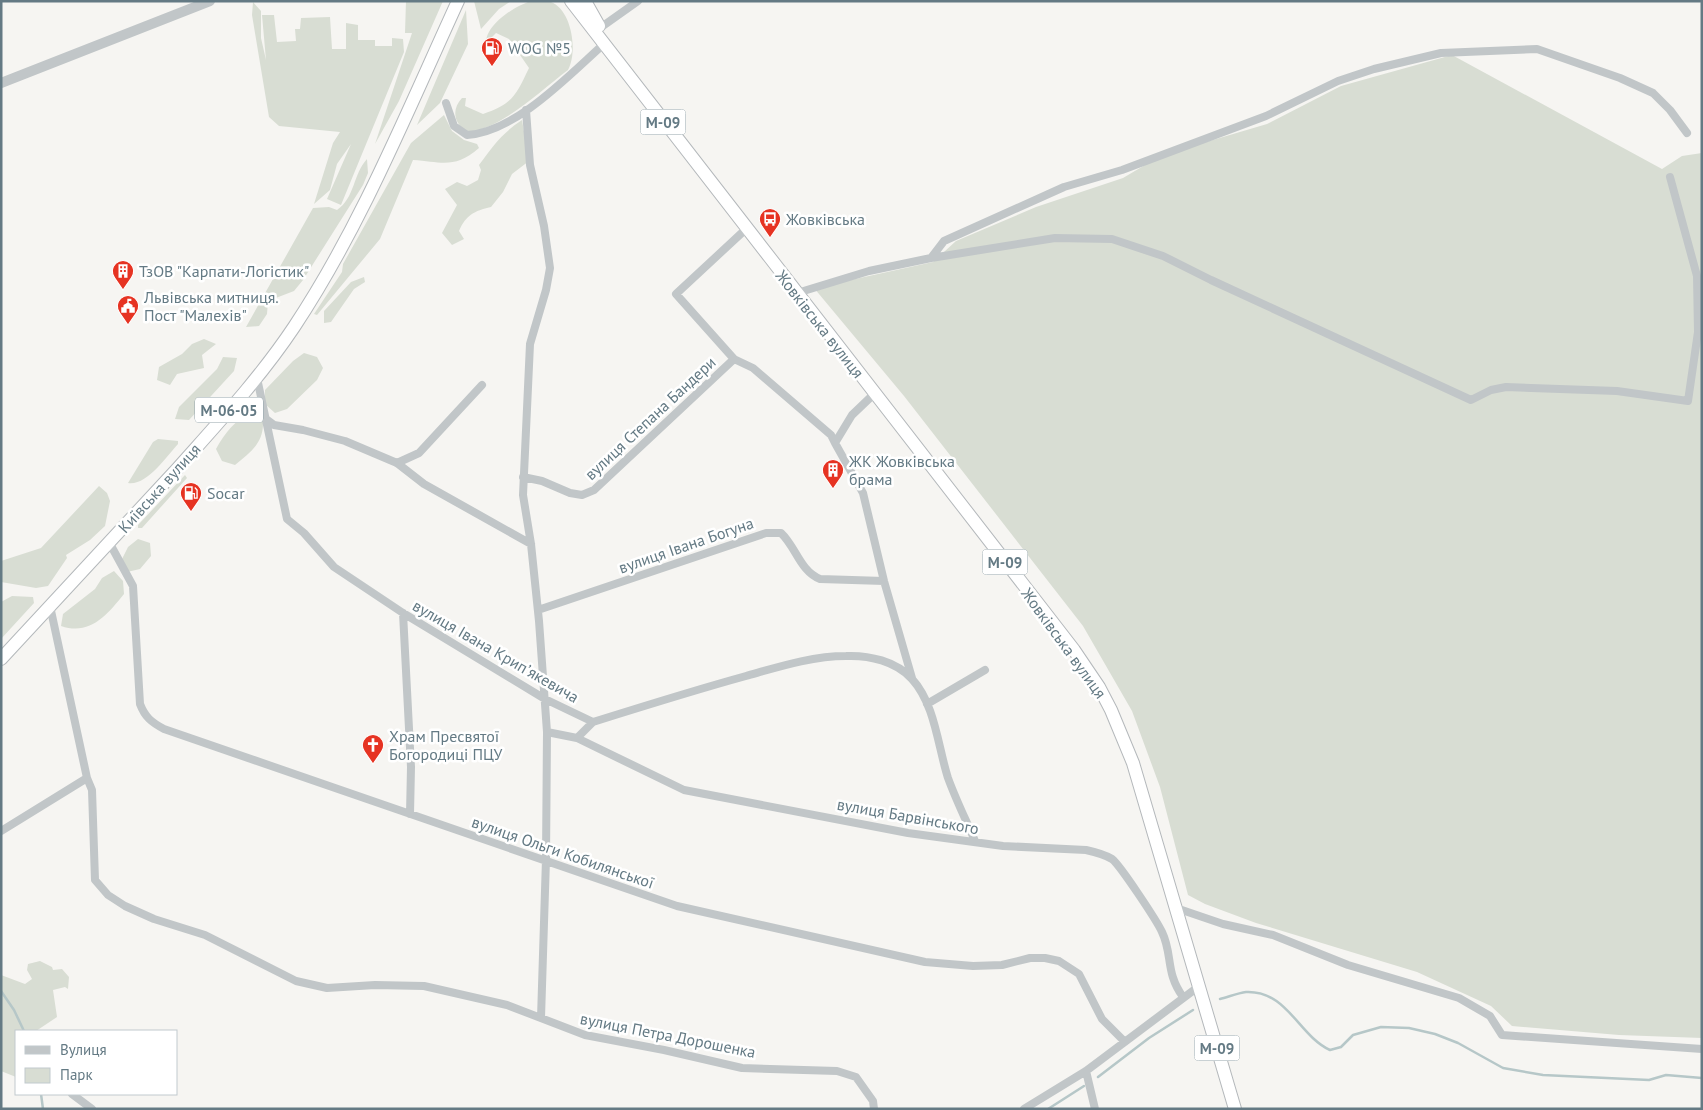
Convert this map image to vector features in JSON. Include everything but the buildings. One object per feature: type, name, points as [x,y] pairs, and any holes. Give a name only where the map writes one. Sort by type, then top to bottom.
[{"type":"highway","name":"Київська вулиця","points":[[1,659],[258,378],[315,294],[364,205],[458,1]]},
{"type":"highway","name":"М-09","points":[[571,1],[746,229]]},
{"type":"highway","name":"М-09","points":[[585,1],[600,28],[604,43]]},
{"type":"highway","name":"Жовківська вулиця","points":[[746,229],[1068,643],[1099,687],[1134,763],[1198,988]]},
{"type":"highway","name":"М-09","points":[[1198,988],[1235,1109]]},
{"type":"street","points":[[1,83],[210,1]]},
{"type":"street","points":[[600,28],[638,1]]},
{"type":"street","points":[[446,103],[454,126],[467,135],[491,131],[526,110],[604,43]]},
{"type":"street","points":[[930,258],[944,241],[1064,187],[1122,170],[1266,116],[1338,81],[1374,69],[1441,54],[1537,49],[1620,78],[1653,93],[1670,110],[1687,133]]},
{"type":"street","points":[[526,110],[530,165],[550,268],[546,290],[530,344],[523,496],[531,544],[538,610],[547,732],[546,859],[541,1018]]},
{"type":"street","points":[[797,293],[869,271],[930,258],[1055,238],[1112,239],[1163,256],[1471,400],[1491,390],[1506,387],[1617,390],[1688,401],[1698,332],[1697,276],[1670,177]]},
{"type":"street","name":"вулиця Степана Бандери","points":[[524,477],[542,481],[570,493],[582,495],[594,490],[734,359],[676,294],[746,229]]},
{"type":"street","points":[[734,359],[753,368],[831,435],[863,493],[884,581],[913,679],[927,704],[949,779],[975,841]]},
{"type":"street","name":"вулиця Івана Крипʼякевича","points":[[258,378],[287,519],[304,533],[334,567],[403,613],[545,699],[593,722]]},
{"type":"street","points":[[397,463],[419,453],[482,385]]},
{"type":"street","name":"Жовківська вулиця","points":[[835,443],[846,428],[852,415],[874,394]]},
{"type":"street","points":[[266,419],[274,425],[345,441],[397,463],[424,484],[531,544]]},
{"type":"street","name":"вулиця Івана Богуна","points":[[538,610],[766,532],[781,532],[788,539],[812,576],[820,579],[884,581]]},
{"type":"street","name":"вулиця Ольги Кобилянської","points":[[109,542],[133,586],[140,704],[150,722],[173,732],[546,859],[677,906],[925,962],[973,966],[1002,965],[1030,958],[1045,958],[1059,961],[1079,974],[1102,1019],[1125,1042]]},
{"type":"street","name":"вулиця Петра Дорошенка","points":[[50,606],[87,778],[92,790],[95,880],[108,895],[125,906],[154,919],[205,935],[296,981],[327,988],[375,985],[424,986],[507,1005],[585,1035],[742,1068],[837,1071],[856,1077],[872,1101],[874,1109]]},
{"type":"street","points":[[403,613],[411,767],[410,814]]},
{"type":"street","points":[[577,738],[593,722],[757,672],[822,657],[846,656],[884,661],[900,668],[913,679]]},
{"type":"street","points":[[927,704],[985,670]]},
{"type":"street","name":"вулиця Барвінського","points":[[547,732],[577,738],[684,790],[908,833],[1003,846],[1086,850],[1113,860],[1126,876],[1162,932],[1173,983],[1183,997]]},
{"type":"street","points":[[1,831],[87,778]]},
{"type":"street","points":[[1176,908],[1223,924],[1273,935],[1348,965],[1459,998],[1490,1016],[1502,1035],[1702,1049]]},
{"type":"street","points":[[1024,1109],[1086,1071],[1183,997],[1198,988]]},
{"type":"street","points":[[1086,1071],[1095,1109]]},
{"type":"street","points":[[73,1095],[92,1109]]},
{"type":"green space","points":[[406,1],[443,1],[399,101],[375,144],[412,33],[405,33]]},
{"type":"green space","points":[[474,1],[511,1],[499,9],[481,29]]},
{"type":"green space","points":[[531,1],[551,2],[564,13],[573,43],[573,53],[568,70],[507,117],[494,124],[467,132],[459,125],[455,112],[462,98],[466,98],[465,106],[483,114],[507,102],[517,92],[525,77],[529,68],[509,39],[496,33],[486,43],[491,29],[502,17],[517,7]]},
{"type":"green space","points":[[253,2],[261,11],[261,38],[266,60],[262,15],[274,15],[277,42],[296,41],[295,29],[300,29],[301,18],[330,17],[332,49],[346,49],[346,23],[358,25],[358,40],[375,40],[375,46],[392,46],[392,38],[403,39],[404,52],[341,205],[327,199],[351,144],[337,164],[330,190],[314,204],[333,143],[340,132],[279,126],[269,117],[252,15]]},
{"type":"green space","points":[[466,10],[468,44],[440,103],[417,125]]},
{"type":"green space","points":[[1452,55],[1662,169],[1682,156],[1702,153],[1702,1038],[1619,1035],[1512,1026],[1491,1006],[1417,972],[1256,923],[1205,904],[1188,895],[1160,787],[1132,711],[1083,626],[904,396],[814,288],[933,262],[956,241],[1036,207],[1123,178],[1162,155],[1267,124],[1341,86]]},
{"type":"green space","points":[[444,115],[452,131],[464,140],[477,144],[479,148],[470,155],[455,162],[440,163],[413,160],[380,239],[317,315],[314,314],[342,272],[343,264],[411,143]]},
{"type":"green space","points":[[522,120],[529,161],[512,174],[503,192],[491,207],[475,212],[468,217],[459,231],[464,239],[452,245],[442,233],[457,205],[445,189],[457,182],[467,186],[478,180],[481,170],[479,165],[503,135]]},
{"type":"green space","points":[[367,159],[368,173],[363,185],[303,280],[294,291],[268,301],[267,314],[259,326],[246,327],[313,208],[329,207],[337,210],[343,205],[351,193],[362,165]]},
{"type":"green space","points":[[364,277],[365,282],[354,289],[331,322],[324,323],[324,311],[351,282]]},
{"type":"green space","points":[[204,339],[216,344],[202,355],[204,368],[177,374],[170,385],[157,380],[159,367],[182,354],[192,344]]},
{"type":"green space","points":[[304,353],[317,357],[323,368],[317,380],[287,409],[275,413],[265,404],[265,390],[293,361]]},
{"type":"green space","points":[[223,357],[237,358],[234,371],[189,420],[175,419],[179,407],[217,369]]},
{"type":"green space","points":[[253,413],[263,421],[263,429],[259,441],[235,465],[222,461],[216,449],[223,437],[241,419]]},
{"type":"green space","points":[[158,439],[178,441],[178,444],[156,470],[142,480],[128,483],[153,442]]},
{"type":"green space","points":[[185,475],[187,478],[142,528],[138,528],[138,525]]},
{"type":"green space","points":[[99,486],[107,493],[110,501],[105,526],[90,540],[66,555],[67,558],[48,586],[36,588],[1,582],[1,561],[41,548]]},
{"type":"green space","points":[[138,539],[150,543],[151,556],[140,569],[127,572],[122,559],[128,547]]},
{"type":"green space","points":[[114,571],[123,581],[124,594],[111,609],[97,622],[89,626],[71,628],[61,626],[63,614],[95,589],[102,578]]},
{"type":"green space","points":[[12,596],[33,597],[34,603],[1,639],[1,602]]},
{"type":"green space","points":[[40,961],[52,967],[53,970],[62,969],[69,977],[68,989],[65,987],[53,990],[57,1017],[38,1030],[15,1030],[15,1077],[1,1071],[1,975],[25,984],[32,979],[27,970],[28,964]]},
{"type":"waterway","points":[[1,991],[14,1010],[24,1030]]},
{"type":"waterway","points":[[1220,999],[1246,992],[1260,993],[1272,998],[1292,1015],[1310,1035],[1330,1050],[1341,1047],[1353,1035],[1381,1027],[1409,1028],[1435,1034],[1458,1043],[1503,1068],[1543,1075],[1649,1080],[1666,1075],[1702,1078]]},
{"type":"waterway","points":[[1098,1077],[1149,1038],[1193,1010]]},
{"type":"waterway","points":[[1048,1109],[1084,1086]]},
{"type":"waterway","points":[[41,1095],[43,1109]]},
{"type":"place","name":"WOG №5","points":[[492,67]]},
{"type":"place","name":"Жовківська","points":[[770,238]]},
{"type":"place","name":"ТзОВ \"Карпати-Логістик\"","points":[[123,290]]},
{"type":"place","name":"Львівська митниця. Пост \"Малехів\"","points":[[128,325]]},
{"type":"place","name":"ЖК Жовківська брама","points":[[833,489]]},
{"type":"place","name":"Socar","points":[[191,512]]},
{"type":"place","name":"Храм Пресвятої Богородиці ПЦУ","points":[[373,764]]}]
